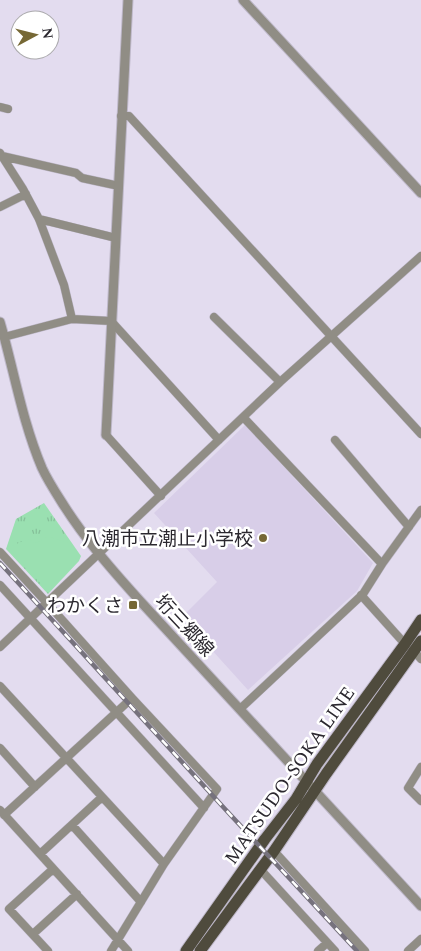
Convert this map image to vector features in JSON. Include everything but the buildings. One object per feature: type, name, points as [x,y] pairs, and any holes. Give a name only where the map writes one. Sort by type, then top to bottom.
[{"type":"main road","name":"MATSUDO-SOKA LINE","points":[[186,951],[265,839],[296,799],[339,733],[421,620]]},
{"type":"main road","name":"MATSUDO-SOKA LINE","points":[[200,951],[274,851],[315,791],[418,655],[421,641]]},
{"type":"street","points":[[128,0],[106,435],[161,496]]},
{"type":"street","points":[[243,0],[421,193]]},
{"type":"street","points":[[0,107],[8,109]]},
{"type":"street","points":[[121,116],[128,116],[133,120],[421,434]]},
{"type":"street","points":[[1,154],[76,173],[82,178],[119,186]]},
{"type":"street","points":[[1,154],[26,194],[39,220],[61,277],[72,319]]},
{"type":"street","points":[[0,207],[26,194]]},
{"type":"street","points":[[39,220],[116,238]]},
{"type":"street","points":[[0,647],[280,382],[421,256]]},
{"type":"street","points":[[214,316],[280,382]]},
{"type":"street","points":[[4,337],[72,319],[111,321],[219,440]]},
{"type":"street","name":"垳三郷線","points":[[0,322],[26,421],[43,470],[75,523],[98,554],[141,602],[421,906]]},
{"type":"street","points":[[244,418],[382,564]]},
{"type":"street","points":[[335,440],[409,527]]},
{"type":"street","points":[[240,709],[361,595],[421,510]]},
{"type":"street","points":[[0,552],[217,789],[164,864],[111,951]]},
{"type":"street","points":[[0,586],[204,808]]},
{"type":"street","points":[[361,595],[405,644]]},
{"type":"street","points":[[0,686],[164,864]]},
{"type":"street","points":[[128,951],[2,812],[35,787],[132,698]]},
{"type":"street","points":[[0,748],[35,787]]},
{"type":"street","points":[[421,768],[408,788],[421,801]]},
{"type":"street","points":[[40,854],[102,797]]},
{"type":"street","points":[[72,825],[141,902]]},
{"type":"street","points":[[274,851],[365,951]]},
{"type":"street","points":[[48,951],[9,909],[53,869]]},
{"type":"street","points":[[260,869],[335,951]]},
{"type":"street","points":[[33,934],[77,894]]},
{"type":"street","points":[[408,951],[421,939]]},
{"type":"street","points":[[318,951],[327,943]]},
{"type":"shaded area","name":"八潮市立潮止小学校","points":[[245,425],[373,563],[357,591],[248,690],[182,617],[217,582],[154,513]]},
{"type":"green space","points":[[44,503],[81,556],[79,561],[48,594],[6,549],[16,519]]},
{"type":"green space","points":[[44,537],[69,542],[77,553],[77,560],[46,589],[8,550],[15,544],[30,539],[36,543]]},
{"type":"railway","points":[[0,563],[357,951]]},
{"type":"place","name":"八潮市立潮止小学校","points":[[263,538]]},
{"type":"place","name":"わかくさ","points":[[133,605]]}]
